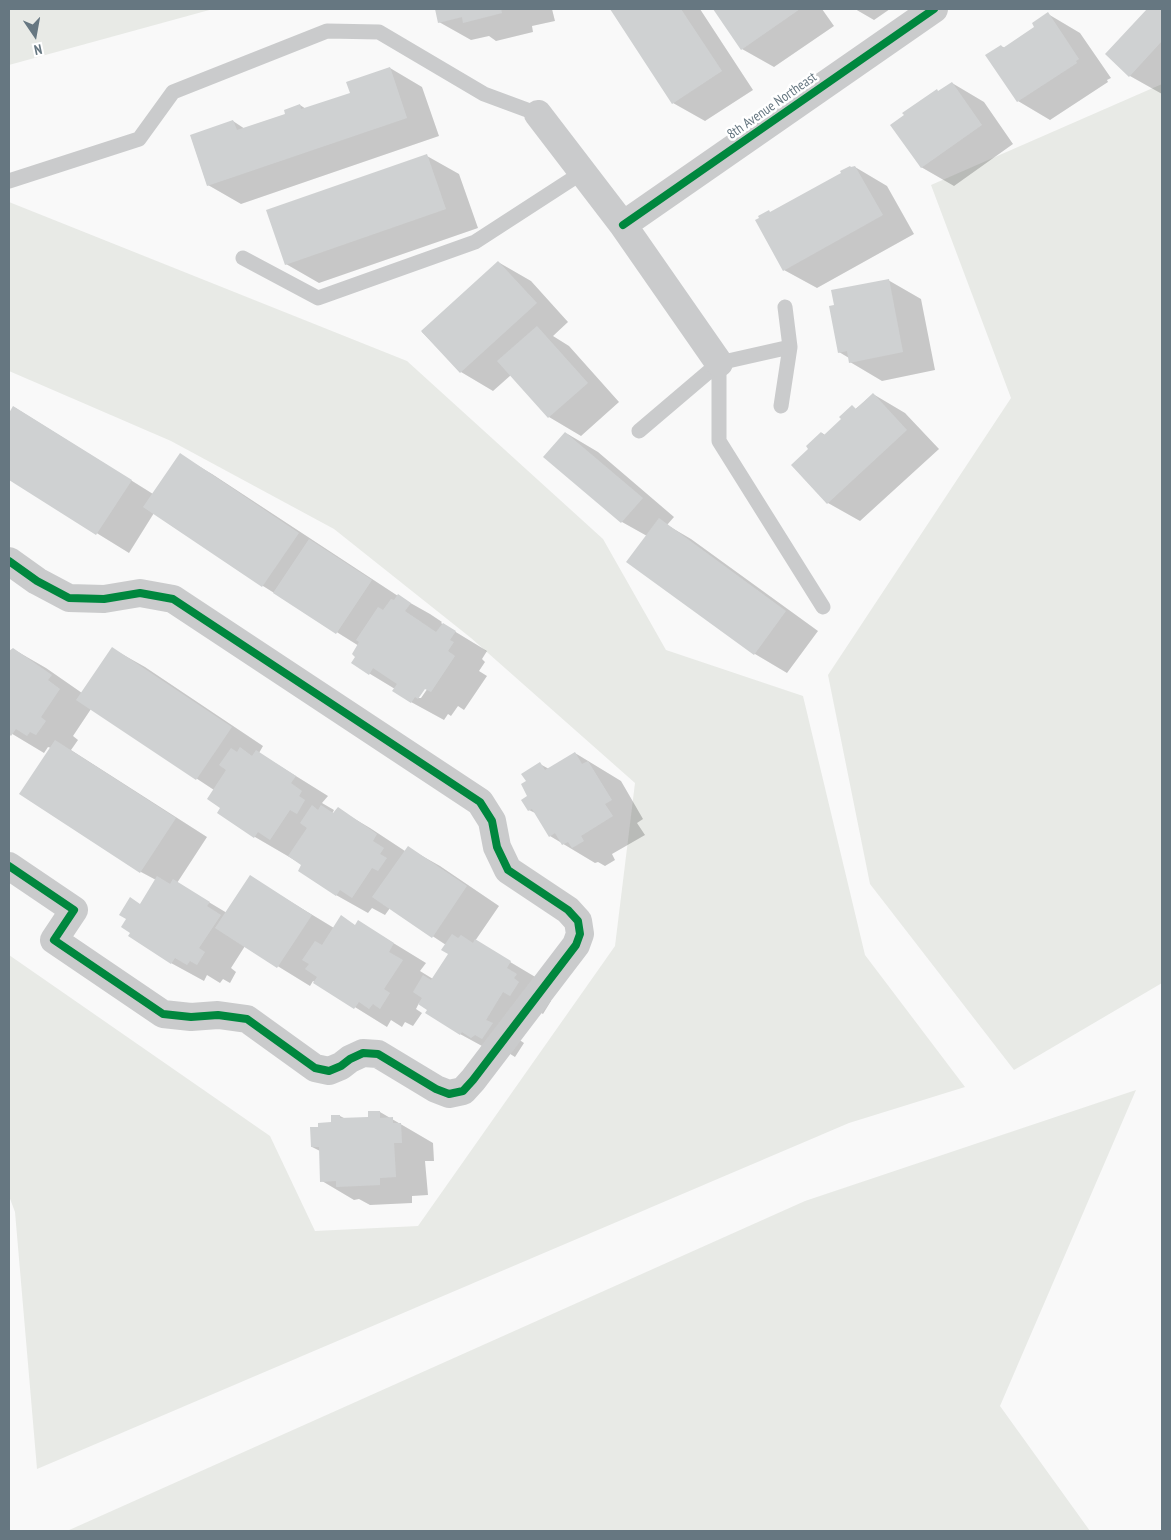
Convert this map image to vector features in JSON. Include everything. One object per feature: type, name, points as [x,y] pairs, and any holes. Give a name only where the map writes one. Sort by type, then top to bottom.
[{"type":"street","name":"8th Avenue Northeast","points":[[623,225],[934,9]]},
{"type":"street","points":[[538,114],[623,225],[719,363]]},
{"type":"street","points":[[9,560],[37,580],[69,598],[104,599],[140,593],[173,599],[480,802],[492,822],[497,847],[508,870],[568,910],[578,921],[580,934],[576,945],[473,1080],[463,1091],[450,1094],[436,1089],[378,1054],[363,1053],[329,1071],[316,1068],[247,1019],[218,1015],[191,1017],[163,1014],[54,940],[74,910],[9,866]]},
{"type":"lane","points":[[9,181],[139,139],[173,92],[326,31],[379,32],[484,94],[538,114]]},
{"type":"lane","points":[[243,258],[318,298],[475,242],[583,172]]},
{"type":"lane","points":[[781,406],[790,347],[785,308]]},
{"type":"lane","points":[[639,431],[719,363],[790,347]]},
{"type":"lane","points":[[719,363],[719,441],[823,607]]},
{"type":"shaded area","points":[[9,9],[213,9],[9,65]]},
{"type":"shaded area","points":[[1162,84],[1162,983],[1014,1070],[870,884],[828,675],[1011,398],[931,185]]},
{"type":"shaded area","points":[[9,202],[407,361],[603,539],[666,650],[803,696],[865,955],[965,1087],[849,1123],[37,1469],[15,1212],[9,1196],[9,955],[270,1136],[315,1231],[418,1226],[615,946],[635,783],[471,638],[334,529],[171,441],[9,371]]},
{"type":"shaded area","points":[[1136,1090],[1000,1406],[1090,1531],[67,1531],[805,1201]]},
{"type":"building","points":[[435,9],[501,9],[502,13],[463,23],[462,17],[438,23]]},
{"type":"building","points":[[610,9],[681,9],[722,71],[672,104]]},
{"type":"building","points":[[713,9],[800,9],[741,50]]},
{"type":"building","points":[[1147,9],[1162,9],[1162,41],[1129,77],[1105,54]]},
{"type":"building","points":[[1048,12],[1079,59],[1076,61],[1077,63],[1017,102],[985,55],[1001,45],[1003,48],[1034,27],[1032,23]]},
{"type":"building","points":[[390,67],[407,118],[207,186],[190,135],[233,120],[237,130],[285,114],[284,110],[300,104],[301,109],[350,93],[346,82]]},
{"type":"building","points":[[952,82],[982,125],[921,168],[890,125],[904,115],[902,113],[937,89],[938,91]]},
{"type":"building","points":[[427,154],[446,209],[285,265],[266,210]]},
{"type":"building","points":[[850,166],[855,166],[883,215],[783,271],[755,220],[759,218],[758,216],[769,210],[770,212],[841,173],[840,171]]},
{"type":"building","points":[[498,261],[537,303],[460,373],[421,331]]},
{"type":"building","points":[[889,279],[903,352],[849,363],[847,351],[838,353],[829,306],[834,305],[831,290]]},
{"type":"building","points":[[537,326],[588,383],[548,418],[497,361]]},
{"type":"building","points":[[873,393],[907,430],[827,504],[791,465],[808,449],[806,446],[821,432],[824,435],[841,419],[839,417],[852,405],[856,409]]},
{"type":"building","points":[[13,406],[132,480],[96,535],[9,480],[9,413]]},
{"type":"building","points":[[565,432],[643,498],[621,523],[543,457]]},
{"type":"building","points":[[180,453],[299,533],[262,587],[143,507]]},
{"type":"building","points":[[659,518],[786,611],[754,655],[626,562]]},
{"type":"building","points":[[309,539],[372,580],[336,634],[273,593]]},
{"type":"building","points":[[398,594],[411,603],[405,611],[436,632],[443,623],[456,631],[450,640],[454,642],[448,651],[455,656],[431,692],[425,689],[418,699],[415,697],[411,703],[392,691],[397,684],[373,668],[369,675],[351,663],[355,657],[352,654],[359,642],[356,640],[378,607],[383,610],[391,599],[394,600]]},
{"type":"building","points":[[112,647],[232,727],[196,780],[76,700]]},
{"type":"building","points":[[13,648],[52,675],[48,680],[60,689],[41,717],[46,721],[36,735],[30,732],[27,736],[16,729],[11,736],[9,734],[9,651]]},
{"type":"building","points":[[55,740],[176,818],[140,873],[19,794]]},
{"type":"building","points":[[240,747],[252,756],[256,750],[296,776],[291,783],[302,791],[299,796],[305,800],[297,814],[290,810],[270,840],[258,832],[254,838],[217,813],[220,808],[207,799],[226,770],[219,765],[231,748],[237,752]]},
{"type":"building","points":[[575,752],[582,764],[588,761],[612,800],[605,804],[613,816],[581,836],[584,841],[572,848],[568,842],[562,845],[555,833],[549,837],[532,809],[528,811],[521,800],[527,796],[521,784],[526,781],[521,774],[540,762],[545,770]]},
{"type":"building","points":[[312,805],[318,810],[321,805],[333,813],[338,807],[377,834],[373,841],[384,848],[380,854],[387,858],[378,871],[372,868],[352,898],[340,890],[336,896],[298,871],[301,865],[288,856],[307,828],[300,823]]},
{"type":"building","points":[[408,846],[467,886],[432,938],[372,897]]},
{"type":"building","points":[[250,875],[312,915],[277,968],[215,928]]},
{"type":"building","points":[[157,876],[170,884],[173,879],[210,902],[207,906],[221,915],[199,948],[205,952],[197,965],[190,961],[187,965],[175,958],[171,964],[128,936],[130,933],[121,927],[126,919],[119,915],[130,897],[140,904]]},
{"type":"building","points":[[341,915],[355,925],[358,920],[394,943],[389,952],[403,960],[384,989],[390,993],[380,1009],[373,1004],[369,1009],[359,1002],[354,1009],[313,983],[317,977],[305,969],[309,964],[302,960],[315,941],[322,945]]},
{"type":"building","points":[[452,934],[458,938],[461,935],[473,943],[475,939],[511,961],[507,968],[517,974],[514,978],[519,982],[510,996],[503,992],[486,1020],[493,1023],[482,1039],[475,1035],[471,1038],[462,1032],[460,1035],[425,1013],[427,1010],[418,1004],[422,998],[413,992],[423,975],[431,980],[448,954],[441,950]]},
{"type":"building","points":[[368,1111],[380,1111],[380,1118],[393,1117],[393,1123],[401,1123],[402,1143],[394,1143],[396,1177],[380,1178],[380,1185],[336,1187],[336,1181],[320,1182],[319,1147],[311,1147],[310,1127],[318,1127],[318,1123],[331,1122],[331,1115],[340,1115],[340,1118],[368,1117]]},
{"type":"cycle path","points":[[623,225],[934,9]]},
{"type":"cycle path","points":[[9,561],[37,581],[69,598],[104,599],[140,593],[173,599],[480,802],[492,821],[497,847],[508,870],[568,910],[578,921],[580,934],[576,945],[473,1080],[463,1091],[449,1094],[436,1089],[378,1054],[363,1053],[329,1071],[315,1068],[247,1019],[218,1015],[191,1017],[163,1014],[54,940],[74,910],[9,866]]}]
